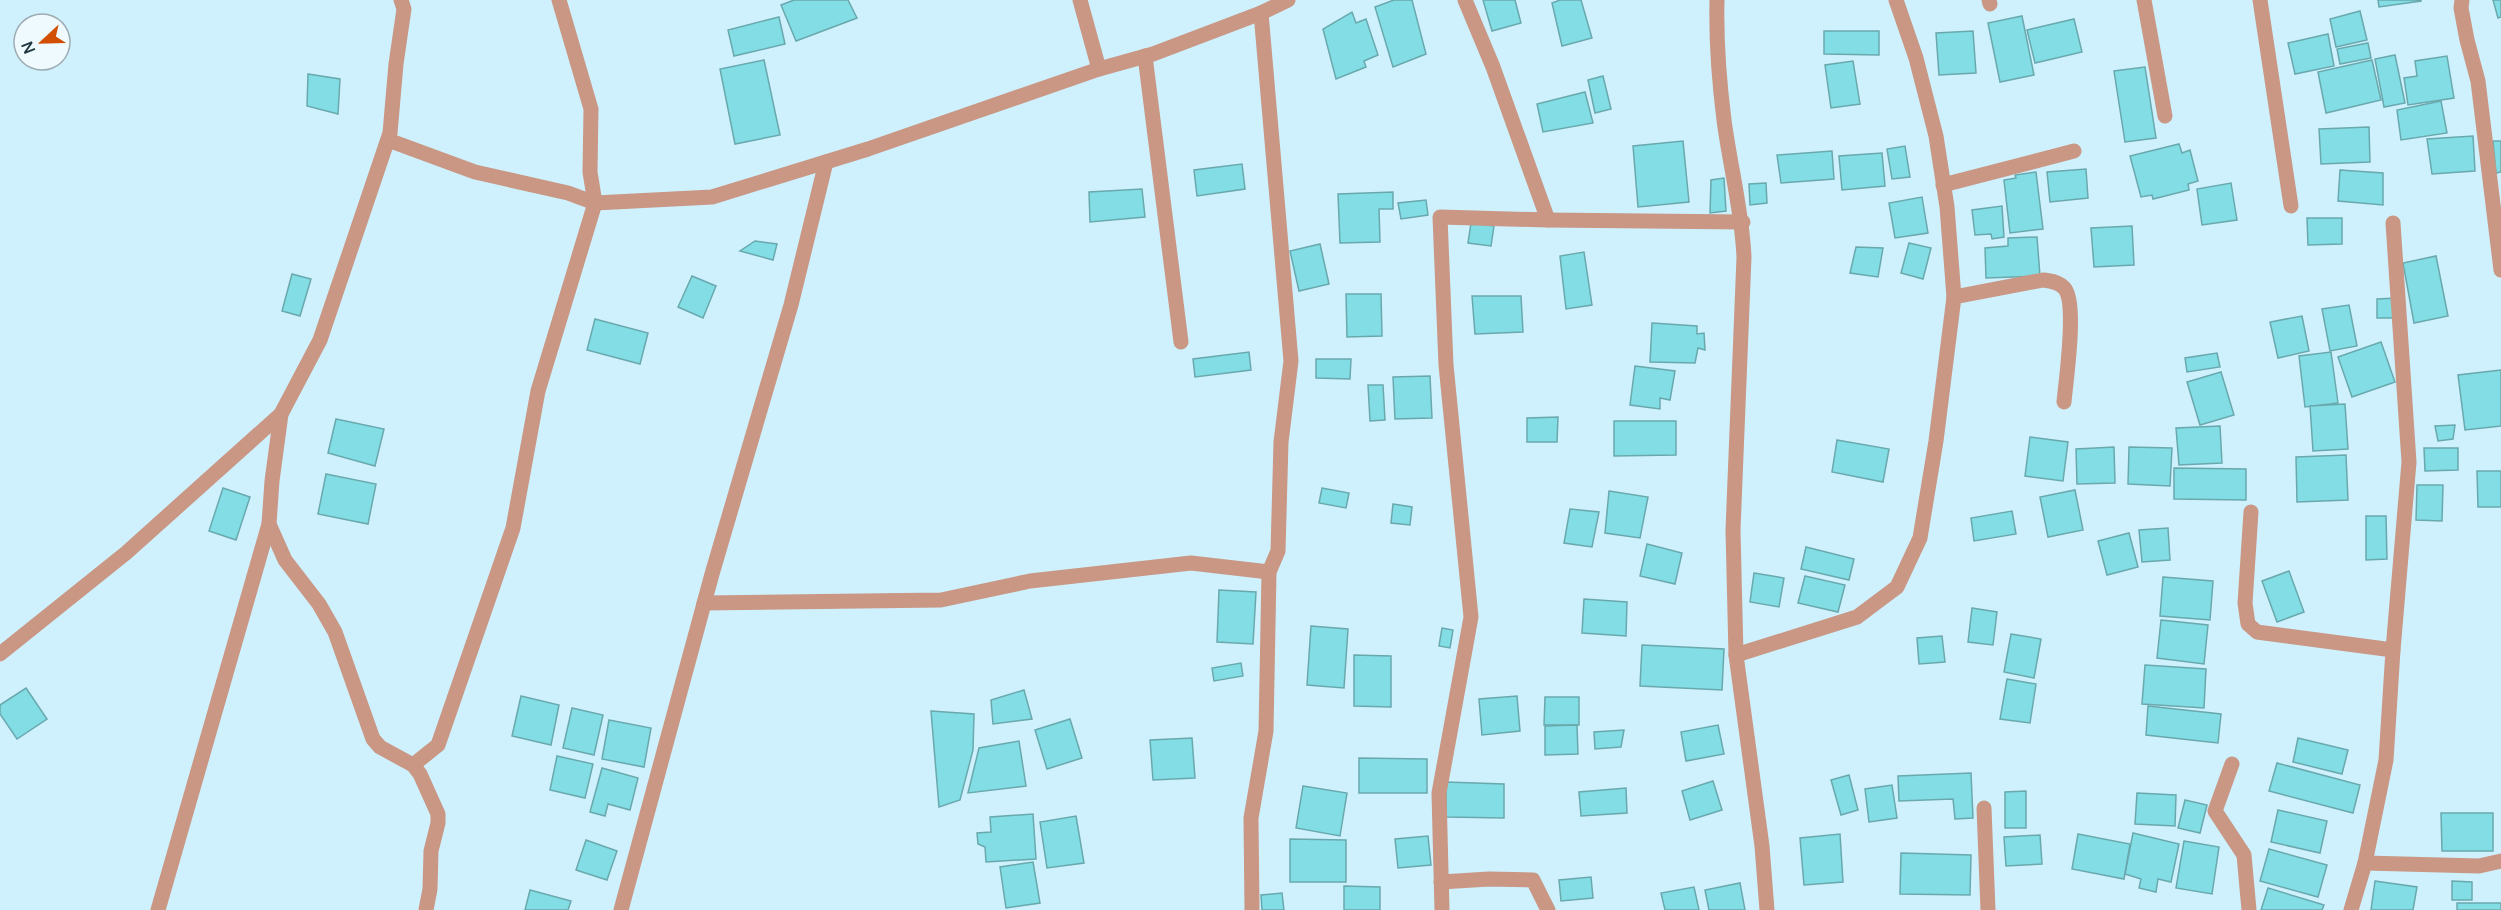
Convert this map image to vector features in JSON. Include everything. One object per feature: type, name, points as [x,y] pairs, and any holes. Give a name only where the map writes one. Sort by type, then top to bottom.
[{"type":"street","points":[[158,910],[269,524],[281,414],[320,340],[388,140],[404,9],[401,0]]},
{"type":"street","points":[[413,765],[438,745],[513,528],[538,390],[595,203],[590,172],[591,109],[559,0]]},
{"type":"street","points":[[1080,0],[1099,69]]},
{"type":"street","points":[[388,140],[475,172],[568,193],[595,203],[712,196],[826,162],[1099,69],[1145,56],[1262,13],[1288,0]]},
{"type":"street","points":[[1465,0],[1493,67],[1548,220]]},
{"type":"street","points":[[1717,0],[1716,38],[1724,121],[1743,222],[1744,257],[1733,530],[1736,655],[1762,846],[1767,910]]},
{"type":"street","points":[[1736,655],[1857,617],[1897,587],[1920,538],[1936,441],[1954,297],[1943,185],[1929,104],[1896,0]]},
{"type":"street","points":[[2144,0],[2166,116]]},
{"type":"street","points":[[2260,0],[2291,206]]},
{"type":"street","points":[[2462,0],[2461,8],[2467,40],[2478,81],[2501,270]]},
{"type":"street","points":[[1252,910],[1251,818],[1266,731],[1269,572],[1278,551],[1281,441],[1291,361],[1262,13]]},
{"type":"street","points":[[1145,56],[1181,342]]},
{"type":"street","points":[[1943,185],[2073,151]]},
{"type":"street","points":[[621,910],[704,603],[791,305],[826,162]]},
{"type":"street","points":[[1442,910],[1438,793],[1471,617],[1446,365],[1440,217],[1743,222]]},
{"type":"street","points":[[2351,910],[2365,863],[2386,760],[2409,462],[2393,223]]},
{"type":"street","points":[[1954,297],[2043,280],[2058,283],[2066,289],[2071,307],[2064,402]]},
{"type":"street","points":[[0,654],[126,553],[281,414]]},
{"type":"street","points":[[2251,512],[2245,603],[2248,624],[2257,632],[2393,650]]},
{"type":"street","points":[[269,524],[285,560],[319,604],[335,632],[373,739],[380,747],[413,765],[420,774],[438,814],[431,851],[430,889],[426,910]]},
{"type":"street","points":[[704,603],[941,600],[1030,581],[1191,563],[1269,572]]},
{"type":"street","points":[[2232,764],[2215,811],[2244,855],[2249,910]]},
{"type":"street","points":[[1984,808],[1988,910]]},
{"type":"street","points":[[2365,863],[2479,866],[2501,861]]},
{"type":"street","points":[[1441,882],[1489,879],[1533,880],[1548,910]]},
{"type":"building","points":[[794,0],[848,0],[857,18],[796,41],[781,5]]},
{"type":"building","points":[[1394,0],[1412,0],[1426,54],[1393,67],[1375,7]]},
{"type":"building","points":[[1483,0],[1515,0],[1521,23],[1492,31]]},
{"type":"building","points":[[1560,0],[1581,0],[1592,38],[1562,46],[1552,3]]},
{"type":"building","points":[[2378,0],[2421,0],[2421,1],[2379,7]]},
{"type":"building","points":[[2493,0],[2501,0],[2501,17],[2498,18]]},
{"type":"building","points":[[2360,11],[2367,40],[2336,47],[2330,19]]},
{"type":"building","points":[[1352,12],[1356,23],[1366,19],[1378,55],[1364,61],[1366,67],[1336,79],[1323,29]]},
{"type":"building","points":[[2022,16],[2034,75],[2000,82],[1988,23]]},
{"type":"building","points":[[779,17],[785,44],[734,56],[728,30]]},
{"type":"building","points":[[2074,19],[2082,52],[2035,63],[2027,30]]},
{"type":"building","points":[[1824,31],[1879,31],[1879,55],[1824,54]]},
{"type":"building","points":[[1973,31],[1976,73],[1939,75],[1936,33]]},
{"type":"building","points":[[2328,34],[2334,66],[2295,74],[2288,43]]},
{"type":"building","points":[[2368,43],[2371,58],[2340,64],[2337,49]]},
{"type":"building","points":[[2395,55],[2405,103],[2384,107],[2375,59]]},
{"type":"building","points":[[2447,56],[2454,98],[2408,105],[2404,78],[2417,76],[2415,61]]},
{"type":"building","points":[[764,60],[780,135],[735,144],[720,69]]},
{"type":"building","points":[[2372,60],[2381,100],[2326,113],[2318,72]]},
{"type":"building","points":[[1853,61],[1860,104],[1831,108],[1825,65]]},
{"type":"building","points":[[2145,67],[2156,138],[2125,142],[2114,71]]},
{"type":"building","points":[[308,74],[340,79],[338,114],[307,106]]},
{"type":"building","points":[[1603,76],[1611,109],[1595,113],[1588,80]]},
{"type":"building","points":[[1585,92],[1593,123],[1543,132],[1537,104]]},
{"type":"building","points":[[2441,101],[2447,133],[2401,140],[2397,110]]},
{"type":"building","points":[[2369,127],[2370,162],[2321,164],[2319,129]]},
{"type":"building","points":[[2473,136],[2475,171],[2432,174],[2427,139]]},
{"type":"building","points":[[1683,141],[1689,202],[1638,207],[1633,146]]},
{"type":"building","points":[[2493,141],[2501,141],[2501,172],[2496,173]]},
{"type":"building","points":[[2179,144],[2182,153],[2190,150],[2198,181],[2188,184],[2189,190],[2153,199],[2152,195],[2141,197],[2130,156]]},
{"type":"building","points":[[1905,146],[1910,177],[1892,179],[1887,149]]},
{"type":"building","points":[[1832,151],[1834,179],[1781,183],[1777,155]]},
{"type":"building","points":[[1882,153],[1885,186],[1842,190],[1839,156]]},
{"type":"building","points":[[1242,164],[1245,189],[1197,196],[1194,170]]},
{"type":"building","points":[[2086,169],[2088,198],[2050,202],[2047,172]]},
{"type":"building","points":[[2340,170],[2383,173],[2383,205],[2338,201]]},
{"type":"building","points":[[2036,172],[2043,229],[2010,233],[2004,180],[2016,178],[2015,175]]},
{"type":"building","points":[[1724,178],[1726,211],[1710,213],[1711,180]]},
{"type":"building","points":[[1766,183],[1767,203],[1750,205],[1749,184]]},
{"type":"building","points":[[2231,183],[2237,220],[2202,225],[2197,189]]},
{"type":"building","points":[[1142,189],[1145,217],[1090,222],[1089,192]]},
{"type":"building","points":[[1393,192],[1393,209],[1379,209],[1380,242],[1340,243],[1338,194]]},
{"type":"building","points":[[1922,197],[1928,233],[1895,238],[1889,203]]},
{"type":"building","points":[[1426,200],[1428,215],[1401,219],[1398,203]]},
{"type":"building","points":[[2002,206],[2004,237],[1992,239],[1991,234],[1975,235],[1972,210]]},
{"type":"building","points":[[2307,218],[2342,218],[2342,244],[2308,245]]},
{"type":"building","points":[[1471,223],[1494,226],[1491,246],[1468,243]]},
{"type":"building","points":[[2132,226],[2134,265],[2094,267],[2091,228]]},
{"type":"building","points":[[2037,237],[2040,276],[1986,278],[1985,248],[2008,246],[2008,238]]},
{"type":"building","points":[[755,241],[777,244],[773,260],[740,251]]},
{"type":"building","points":[[1909,243],[1931,248],[1923,279],[1901,273]]},
{"type":"building","points":[[1320,244],[1329,284],[1299,291],[1290,251]]},
{"type":"building","points":[[1856,247],[1883,248],[1878,277],[1850,273]]},
{"type":"building","points":[[1584,252],[1592,305],[1566,309],[1560,256]]},
{"type":"building","points":[[2436,256],[2448,316],[2414,323],[2403,263]]},
{"type":"building","points":[[292,274],[311,279],[300,316],[282,311]]},
{"type":"building","points":[[692,276],[716,286],[703,318],[678,307]]},
{"type":"building","points":[[1346,294],[1381,294],[1382,336],[1347,337]]},
{"type":"building","points":[[1472,296],[1521,296],[1523,332],[1475,334]]},
{"type":"building","points":[[2396,298],[2397,318],[2377,318],[2377,299]]},
{"type":"building","points":[[2349,305],[2357,346],[2330,351],[2322,309]]},
{"type":"building","points":[[2302,316],[2309,351],[2278,358],[2270,322]]},
{"type":"building","points":[[595,319],[648,333],[640,364],[587,350]]},
{"type":"building","points":[[1652,323],[1697,326],[1697,334],[1704,333],[1705,350],[1698,348],[1695,363],[1650,362]]},
{"type":"building","points":[[2381,342],[2395,382],[2352,397],[2338,357]]},
{"type":"building","points":[[1249,352],[1251,370],[1195,377],[1193,359]]},
{"type":"building","points":[[2331,352],[2338,403],[2305,407],[2299,356]]},
{"type":"building","points":[[2217,353],[2220,367],[2187,372],[2185,358]]},
{"type":"building","points":[[1316,359],[1351,359],[1350,379],[1316,378]]},
{"type":"building","points":[[1635,366],[1675,371],[1670,400],[1660,398],[1660,409],[1630,405]]},
{"type":"building","points":[[2501,370],[2501,426],[2465,430],[2458,375]]},
{"type":"building","points":[[2221,372],[2234,415],[2200,425],[2187,382]]},
{"type":"building","points":[[1430,376],[1432,418],[1395,419],[1393,377]]},
{"type":"building","points":[[1368,385],[1383,385],[1385,420],[1370,421]]},
{"type":"building","points":[[2345,404],[2348,449],[2313,451],[2310,406]]},
{"type":"building","points":[[1558,417],[1557,442],[1527,442],[1527,418]]},
{"type":"building","points":[[336,419],[384,429],[375,466],[328,453]]},
{"type":"building","points":[[1614,421],[1676,421],[1676,455],[1614,456]]},
{"type":"building","points":[[2455,425],[2453,439],[2438,441],[2435,426]]},
{"type":"building","points":[[2220,426],[2222,463],[2179,465],[2176,428]]},
{"type":"building","points":[[2030,437],[2068,442],[2063,481],[2025,476]]},
{"type":"building","points":[[1837,440],[1889,449],[1883,482],[1832,472]]},
{"type":"building","points":[[2114,447],[2115,483],[2077,484],[2076,449]]},
{"type":"building","points":[[2129,447],[2172,448],[2170,486],[2128,484]]},
{"type":"building","points":[[2424,448],[2458,448],[2458,470],[2425,471]]},
{"type":"building","points":[[2346,455],[2348,500],[2297,502],[2296,457]]},
{"type":"building","points":[[2174,468],[2246,469],[2246,500],[2174,499]]},
{"type":"building","points":[[2477,471],[2501,471],[2501,507],[2478,507]]},
{"type":"building","points":[[326,474],[376,484],[368,524],[318,514]]},
{"type":"building","points":[[2417,485],[2443,485],[2442,521],[2416,520]]},
{"type":"building","points":[[223,488],[250,497],[236,540],[209,531]]},
{"type":"building","points":[[1322,488],[1349,493],[1346,508],[1319,503]]},
{"type":"building","points":[[2075,490],[2083,530],[2048,537],[2040,497]]},
{"type":"building","points":[[1609,491],[1648,497],[1640,538],[1605,533]]},
{"type":"building","points":[[1393,504],[1412,507],[1410,525],[1391,523]]},
{"type":"building","points":[[1570,509],[1599,512],[1592,547],[1564,543]]},
{"type":"building","points":[[2012,511],[2016,534],[1974,541],[1971,518]]},
{"type":"building","points":[[2366,516],[2386,516],[2387,559],[2366,560]]},
{"type":"building","points":[[2168,528],[2170,560],[2142,562],[2139,530]]},
{"type":"building","points":[[2129,533],[2138,567],[2107,575],[2098,541]]},
{"type":"building","points":[[1647,544],[1682,553],[1675,584],[1640,576]]},
{"type":"building","points":[[1806,547],[1854,559],[1849,580],[1801,569]]},
{"type":"building","points":[[2289,571],[2304,612],[2277,622],[2262,581]]},
{"type":"building","points":[[1754,573],[1784,578],[1779,607],[1750,602]]},
{"type":"building","points":[[1805,576],[1845,585],[1838,612],[1798,603]]},
{"type":"building","points":[[2163,577],[2213,581],[2210,620],[2160,616]]},
{"type":"building","points":[[1219,590],[1256,592],[1253,644],[1217,642]]},
{"type":"building","points":[[1584,599],[1627,602],[1626,636],[1582,633]]},
{"type":"building","points":[[1972,608],[1997,612],[1993,645],[1968,642]]},
{"type":"building","points":[[2161,620],[2208,625],[2204,664],[2157,658]]},
{"type":"building","points":[[1311,626],[1348,629],[1344,688],[1307,685]]},
{"type":"building","points":[[1442,628],[1453,630],[1450,648],[1439,646]]},
{"type":"building","points":[[2011,634],[2041,639],[2034,678],[2004,672]]},
{"type":"building","points":[[1942,636],[1945,662],[1919,664],[1917,638]]},
{"type":"building","points":[[1642,645],[1724,649],[1722,690],[1640,686]]},
{"type":"building","points":[[1354,655],[1391,656],[1391,707],[1354,706]]},
{"type":"building","points":[[1241,663],[1243,676],[1214,681],[1212,668]]},
{"type":"building","points":[[2145,665],[2206,669],[2204,708],[2142,704]]},
{"type":"building","points":[[2007,679],[2036,684],[2030,723],[2000,719]]},
{"type":"building","points":[[26,688],[47,719],[17,739],[0,714],[0,705]]},
{"type":"building","points":[[1024,690],[1032,719],[993,724],[991,700]]},
{"type":"building","points":[[521,696],[559,705],[551,745],[512,736]]},
{"type":"building","points":[[1517,696],[1520,731],[1482,735],[1479,699]]},
{"type":"building","points":[[1545,697],[1579,697],[1579,725],[1544,725]]},
{"type":"building","points":[[2148,706],[2221,714],[2218,743],[2146,735]]},
{"type":"building","points":[[572,708],[603,715],[594,755],[563,748]]},
{"type":"building","points":[[931,711],[974,714],[973,750],[960,800],[939,807]]},
{"type":"building","points":[[1070,719],[1082,758],[1047,769],[1035,730]]},
{"type":"building","points":[[609,720],[651,728],[644,767],[602,759]]},
{"type":"building","points":[[1577,725],[1578,754],[1545,755],[1545,726]]},
{"type":"building","points":[[1718,725],[1724,754],[1686,761],[1681,732]]},
{"type":"building","points":[[1624,730],[1621,747],[1595,749],[1594,732]]},
{"type":"building","points":[[1192,738],[1195,778],[1153,780],[1150,740]]},
{"type":"building","points":[[2298,738],[2348,750],[2342,774],[2293,762]]},
{"type":"building","points":[[1019,741],[1026,786],[968,793],[979,748]]},
{"type":"building","points":[[557,756],[593,764],[585,798],[550,790]]},
{"type":"building","points":[[1359,758],[1427,759],[1427,793],[1359,793]]},
{"type":"building","points":[[2277,763],[2360,785],[2353,813],[2269,791]]},
{"type":"building","points":[[602,768],[638,778],[630,810],[608,804],[605,816],[590,812]]},
{"type":"building","points":[[1971,773],[1973,818],[1955,819],[1953,799],[1899,801],[1898,776]]},
{"type":"building","points":[[1849,775],[1858,810],[1841,815],[1831,780]]},
{"type":"building","points":[[1713,781],[1722,810],[1690,820],[1682,791]]},
{"type":"building","points":[[1446,782],[1504,784],[1504,818],[1446,817]]},
{"type":"building","points":[[1892,785],[1897,818],[1869,822],[1865,789]]},
{"type":"building","points":[[1303,786],[1347,793],[1340,836],[1296,828]]},
{"type":"building","points":[[1626,788],[1627,813],[1581,816],[1579,792]]},
{"type":"building","points":[[2026,791],[2026,828],[2005,828],[2005,792]]},
{"type":"building","points":[[2137,793],[2176,795],[2175,826],[2135,824]]},
{"type":"building","points":[[2185,800],[2207,805],[2200,833],[2178,828]]},
{"type":"building","points":[[2278,810],[2327,821],[2320,853],[2271,842]]},
{"type":"building","points":[[2441,813],[2493,813],[2493,851],[2442,851]]},
{"type":"building","points":[[1033,814],[1036,859],[986,862],[985,847],[978,844],[977,833],[991,832],[990,817]]},
{"type":"building","points":[[1076,816],[1084,863],[1047,868],[1040,822]]},
{"type":"building","points":[[2133,833],[2179,844],[2171,882],[2158,879],[2156,892],[2139,888],[2141,879],[2125,874]]},
{"type":"building","points":[[1840,834],[1843,882],[1804,885],[1800,838]]},
{"type":"building","points":[[2078,834],[2130,844],[2124,879],[2072,869]]},
{"type":"building","points":[[2040,835],[2042,864],[2006,866],[2004,837]]},
{"type":"building","points":[[1428,836],[1431,865],[1398,868],[1395,839]]},
{"type":"building","points":[[1290,839],[1346,840],[1346,882],[1290,882]]},
{"type":"building","points":[[586,840],[617,851],[607,880],[576,870]]},
{"type":"building","points":[[2184,841],[2219,847],[2212,894],[2176,888]]},
{"type":"building","points":[[2269,849],[2327,865],[2318,897],[2260,881]]},
{"type":"building","points":[[1901,853],[1971,855],[1970,895],[1900,894]]},
{"type":"building","points":[[1033,862],[1040,903],[1006,908],[1000,867]]},
{"type":"building","points":[[1591,877],[1593,898],[1561,901],[1559,880]]},
{"type":"building","points":[[2375,881],[2417,887],[2413,910],[2371,910]]},
{"type":"building","points":[[2452,881],[2472,882],[2472,900],[2452,900]]},
{"type":"building","points":[[1740,883],[1745,910],[1709,910],[1705,890]]},
{"type":"building","points":[[1344,886],[1380,887],[1380,910],[1344,910]]},
{"type":"building","points":[[1694,887],[1699,910],[1665,910],[1661,893]]},
{"type":"building","points":[[2268,888],[2324,905],[2322,910],[2261,910]]},
{"type":"building","points":[[530,890],[571,901],[568,910],[525,910]]},
{"type":"building","points":[[1282,893],[1284,910],[1262,910],[1261,895]]},
{"type":"building","points":[[2457,903],[2501,903],[2501,910],[2457,910]]}]
